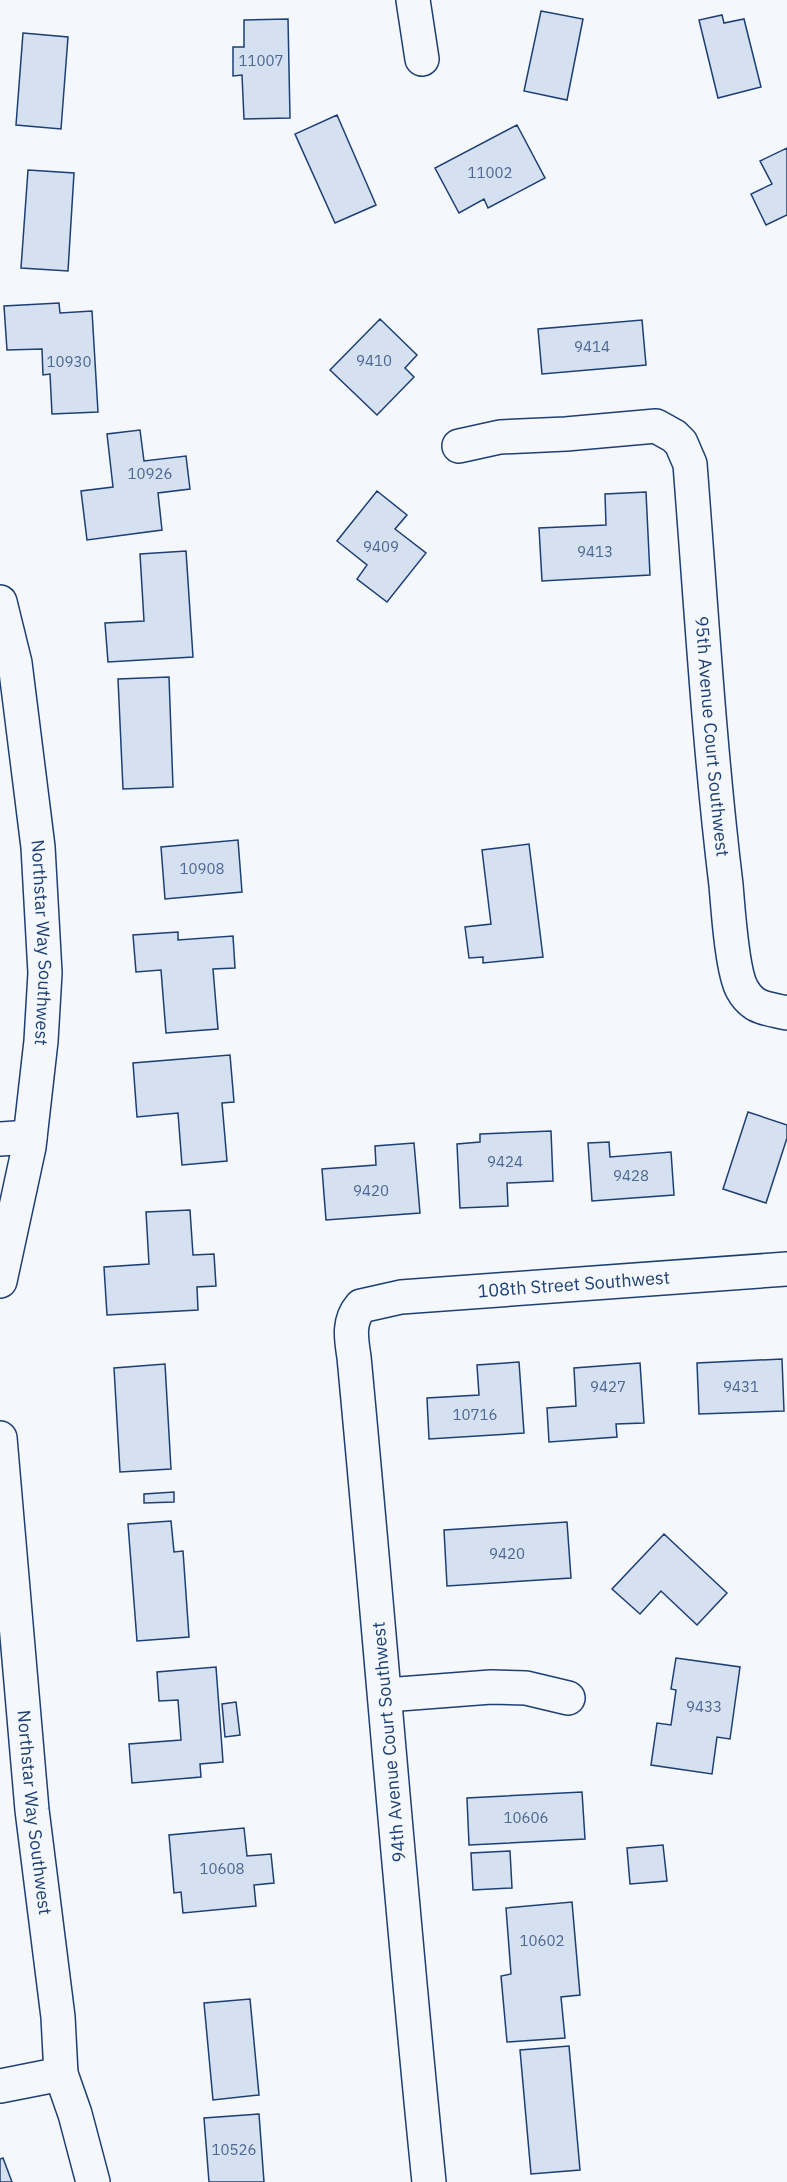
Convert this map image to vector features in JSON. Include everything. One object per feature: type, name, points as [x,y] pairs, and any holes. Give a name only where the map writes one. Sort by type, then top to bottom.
[{"type":"street","points":[[413,0],[422,59]]},
{"type":"street","name":"95th Avenue Court Southwest","points":[[459,446],[500,437],[656,426],[681,443],[690,464],[715,796],[734,955],[740,987],[751,1003],[787,1013]]},
{"type":"street","name":"Northstar Way Southwest","points":[[0,602],[15,663],[38,847],[45,973],[41,1041],[15,1138],[29,1147],[0,1281]]},
{"type":"street","name":"108th Street Southwest","points":[[361,1306],[401,1297],[787,1269]]},
{"type":"street","name":"94th Avenue Court Southwest","points":[[361,1306],[352,1320],[350,1336],[354,1356],[386,1695],[407,1969],[429,2182]]},
{"type":"street","name":"Northstar Way Southwest","points":[[0,1438],[8,1610],[58,2017],[61,2074],[75,2114],[93,2182]]},
{"type":"street","points":[[386,1695],[491,1687],[526,1688],[568,1698]]},
{"type":"street","points":[[0,2086],[61,2074]]},
{"type":"building","points":[[541,11],[583,19],[567,100],[524,91]]},
{"type":"building","points":[[722,15],[724,23],[744,19],[761,87],[718,98],[699,20]]},
{"type":"building","points":[[288,19],[290,118],[244,119],[242,75],[233,76],[233,47],[244,47],[244,20]]},
{"type":"building","points":[[23,33],[68,37],[61,129],[16,125]]},
{"type":"building","points":[[337,115],[376,205],[335,223],[295,134]]},
{"type":"building","points":[[517,125],[545,178],[488,208],[484,199],[459,213],[435,168]]},
{"type":"building","points":[[787,148],[787,215],[766,225],[751,194],[772,184],[760,161]]},
{"type":"building","points":[[28,170],[74,173],[68,271],[21,268]]},
{"type":"building","points":[[59,303],[60,313],[92,311],[98,412],[52,414],[50,374],[43,375],[42,349],[7,350],[4,306]]},
{"type":"building","points":[[380,319],[417,355],[405,368],[414,377],[377,415],[330,370]]},
{"type":"building","points":[[642,320],[646,365],[542,374],[538,329]]},
{"type":"building","points":[[140,430],[144,461],[186,456],[190,489],[158,493],[162,530],[87,540],[81,491],[113,487],[107,434]]},
{"type":"building","points":[[377,491],[407,515],[395,529],[426,553],[387,602],[357,579],[367,565],[337,541]]},
{"type":"building","points":[[646,492],[650,575],[542,581],[539,528],[606,525],[605,494]]},
{"type":"building","points":[[186,551],[193,657],[108,662],[105,623],[144,621],[140,554]]},
{"type":"building","points":[[169,677],[173,787],[123,789],[118,679]]},
{"type":"building","points":[[238,840],[242,892],[165,899],[161,847]]},
{"type":"building","points":[[529,844],[543,957],[483,963],[483,957],[469,958],[465,927],[491,924],[482,850]]},
{"type":"building","points":[[178,932],[178,940],[233,936],[235,968],[213,969],[218,1029],[166,1033],[161,970],[136,972],[133,935]]},
{"type":"building","points":[[230,1055],[234,1102],[222,1103],[227,1161],[182,1165],[178,1113],[137,1117],[133,1063]]},
{"type":"building","points":[[748,1112],[787,1125],[787,1138],[766,1203],[723,1189]]},
{"type":"building","points":[[551,1131],[553,1181],[507,1183],[508,1206],[460,1208],[457,1144],[480,1142],[480,1134]]},
{"type":"building","points":[[609,1142],[610,1157],[671,1152],[674,1195],[592,1201],[588,1143]]},
{"type":"building","points":[[414,1143],[420,1213],[326,1220],[322,1169],[376,1165],[375,1146]]},
{"type":"building","points":[[190,1210],[193,1255],[214,1254],[216,1286],[197,1287],[198,1310],[107,1315],[104,1267],[149,1264],[146,1212]]},
{"type":"building","points":[[782,1359],[784,1411],[699,1414],[697,1363]]},
{"type":"building","points":[[519,1362],[524,1433],[429,1439],[427,1398],[479,1395],[477,1365]]},
{"type":"building","points":[[640,1363],[644,1423],[616,1424],[617,1437],[549,1442],[547,1408],[576,1406],[574,1368]]},
{"type":"building","points":[[165,1364],[171,1469],[120,1472],[114,1368]]},
{"type":"building","points":[[174,1492],[174,1502],[144,1503],[144,1494]]},
{"type":"building","points":[[171,1521],[174,1552],[183,1551],[189,1637],[137,1641],[128,1524]]},
{"type":"building","points":[[567,1522],[571,1578],[447,1586],[444,1530]]},
{"type":"building","points":[[664,1534],[727,1593],[697,1625],[661,1591],[640,1614],[612,1589]]},
{"type":"building","points":[[676,1658],[740,1667],[730,1739],[717,1737],[712,1774],[651,1765],[657,1723],[671,1725],[676,1690],[671,1689]]},
{"type":"building","points":[[216,1667],[223,1762],[200,1764],[201,1777],[132,1783],[129,1744],[181,1740],[178,1700],[159,1701],[157,1672]]},
{"type":"building","points":[[236,1702],[240,1735],[225,1737],[222,1704]]},
{"type":"building","points":[[582,1792],[585,1839],[469,1845],[467,1798]]},
{"type":"building","points":[[244,1828],[247,1856],[271,1854],[274,1883],[254,1885],[256,1906],[183,1913],[181,1892],[174,1893],[169,1835]]},
{"type":"building","points":[[663,1845],[667,1881],[630,1884],[627,1848]]},
{"type":"building","points":[[510,1851],[512,1888],[473,1890],[471,1853]]},
{"type":"building","points":[[572,1902],[580,1995],[561,1997],[565,2038],[507,2042],[501,1976],[511,1974],[506,1908]]},
{"type":"building","points":[[250,1999],[259,2095],[213,2100],[204,2003]]},
{"type":"building","points":[[569,2046],[580,2170],[531,2174],[520,2050]]},
{"type":"building","points":[[259,2114],[264,2182],[209,2182],[204,2118]]},
{"type":"building","points":[[3,2158],[12,2182],[0,2182],[0,2159]]}]
